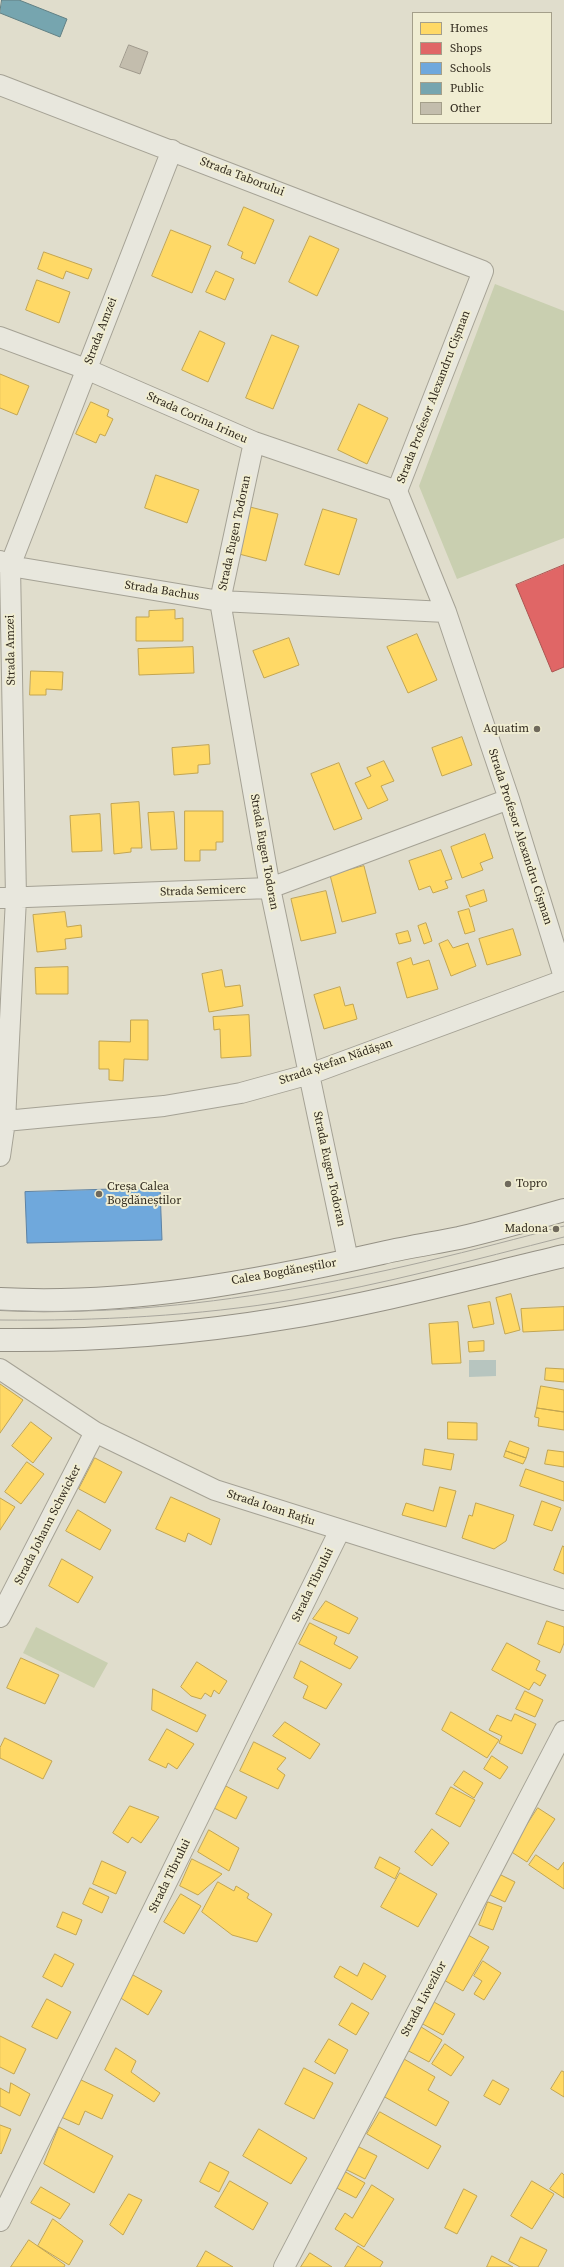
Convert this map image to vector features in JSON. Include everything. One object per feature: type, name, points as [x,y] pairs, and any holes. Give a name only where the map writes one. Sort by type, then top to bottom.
[{"type":"main road","name":"Calea Bogdăneștilor","points":[[0,1299],[29,1301],[87,1299],[159,1293],[277,1275],[459,1238],[564,1210]]},
{"type":"main road","points":[[0,1340],[131,1335],[281,1319],[469,1279],[564,1256]]},
{"type":"street","name":"Strada Taborului","points":[[0,85],[483,271]]},
{"type":"street","name":"Strada Amzei","points":[[0,1156],[5,1121],[8,898],[5,564],[86,369],[172,150]]},
{"type":"street","name":"Strada Profesor Alexandru Cișman","points":[[483,271],[397,491],[446,612],[509,799],[564,978]]},
{"type":"street","name":"Strada Corina Irineu","points":[[0,337],[86,369],[254,442],[397,491]]},
{"type":"street","name":"Strada Eugen Todoran","points":[[254,442],[220,601],[270,888],[348,1260]]},
{"type":"street","name":"Strada Bachus","points":[[5,564],[220,601],[446,612]]},
{"type":"street","name":"Strada Semicerc","points":[[8,898],[270,888],[509,799]]},
{"type":"street","name":"Strada Ștefan Nădășan","points":[[5,1121],[164,1106],[241,1093],[310,1074],[564,978]]},
{"type":"street","name":"Strada Ioan Rațiu","points":[[0,1368],[95,1432],[215,1490],[564,1600]]},
{"type":"street","name":"Strada Johann Schwicker","points":[[0,1617],[95,1432]]},
{"type":"street","name":"Strada Tibrului","points":[[0,2221],[340,1530]]},
{"type":"street","name":"Strada Livezilor","points":[[284,2267],[564,1731]]},
{"type":"green space","points":[[495,284],[564,311],[564,538],[457,579],[419,486]]},
{"type":"green space","points":[[36,1627],[108,1663],[94,1688],[23,1653]]},
{"type":"shaded area","points":[[469,1360],[496,1360],[496,1376],[469,1377]]},
{"type":"building: Homes","points":[[244,207],[274,220],[255,264],[241,258],[243,252],[228,245]]},
{"type":"building: Homes","points":[[171,230],[211,246],[192,293],[152,276]]},
{"type":"building: Homes","points":[[310,236],[339,249],[317,296],[289,282]]},
{"type":"building: Homes","points":[[44,252],[92,269],[88,279],[66,271],[63,279],[38,269]]},
{"type":"building: Homes","points":[[216,271],[234,279],[225,300],[206,292]]},
{"type":"building: Homes","points":[[37,280],[70,292],[59,323],[26,310]]},
{"type":"building: Homes","points":[[200,331],[225,343],[208,382],[182,370]]},
{"type":"building: Homes","points":[[272,335],[299,346],[273,409],[246,398]]},
{"type":"building: Homes","points":[[0,374],[29,386],[17,415],[0,408]]},
{"type":"building: Homes","points":[[91,402],[109,410],[107,416],[113,419],[105,436],[100,434],[96,443],[76,434]]},
{"type":"building: Homes","points":[[359,404],[388,418],[367,464],[338,450]]},
{"type":"building: Homes","points":[[156,475],[199,490],[187,523],[145,508]]},
{"type":"building: Homes","points":[[250,507],[278,514],[266,561],[239,554]]},
{"type":"building: Homes","points":[[323,509],[357,519],[339,575],[305,565]]},
{"type":"building: Homes","points":[[175,610],[175,619],[183,618],[183,641],[136,641],[136,617],[149,617],[149,611]]},
{"type":"building: Homes","points":[[417,634],[437,680],[408,693],[387,647]]},
{"type":"building: Homes","points":[[289,638],[299,665],[264,678],[253,651]]},
{"type":"building: Homes","points":[[193,647],[194,673],[139,675],[138,649]]},
{"type":"building: Homes","points":[[31,671],[63,672],[62,690],[46,689],[46,695],[30,695]]},
{"type":"building: Homes","points":[[462,737],[472,765],[442,776],[432,748]]},
{"type":"building: Homes","points":[[209,745],[210,764],[198,765],[198,773],[174,775],[172,748]]},
{"type":"building: Homes","points":[[384,761],[394,781],[381,786],[388,800],[368,809],[355,783],[371,776],[367,768]]},
{"type":"building: Homes","points":[[339,763],[362,819],[334,830],[311,774]]},
{"type":"building: Homes","points":[[139,802],[142,848],[131,848],[131,852],[114,854],[111,804]]},
{"type":"building: Homes","points":[[185,811],[223,811],[223,842],[216,842],[216,850],[200,850],[200,861],[185,861]]},
{"type":"building: Homes","points":[[174,812],[177,849],[151,850],[148,813]]},
{"type":"building: Homes","points":[[100,814],[102,851],[72,852],[70,816]]},
{"type":"building: Homes","points":[[485,834],[493,858],[480,863],[483,870],[462,878],[451,847]]},
{"type":"building: Homes","points":[[441,850],[452,879],[445,881],[448,888],[433,893],[430,886],[419,890],[409,861]]},
{"type":"building: Homes","points":[[364,866],[376,913],[342,922],[330,875]]},
{"type":"building: Homes","points":[[484,890],[487,901],[470,907],[466,896]]},
{"type":"building: Homes","points":[[326,891],[336,933],[301,941],[291,899]]},
{"type":"building: Homes","points":[[469,909],[475,931],[465,934],[458,912]]},
{"type":"building: Homes","points":[[65,912],[67,927],[81,925],[82,937],[65,939],[66,949],[37,952],[33,915]]},
{"type":"building: Homes","points":[[426,923],[432,941],[424,944],[418,926]]},
{"type":"building: Homes","points":[[513,929],[521,955],[487,965],[479,939]]},
{"type":"building: Homes","points":[[408,931],[411,941],[399,944],[396,934]]},
{"type":"building: Homes","points":[[448,940],[453,948],[468,943],[476,966],[451,976],[439,944]]},
{"type":"building: Homes","points":[[411,958],[413,965],[429,960],[438,989],[407,998],[397,963]]},
{"type":"building: Homes","points":[[68,967],[68,994],[36,994],[35,968]]},
{"type":"building: Homes","points":[[222,970],[225,987],[240,985],[243,1006],[209,1012],[202,974]]},
{"type":"building: Homes","points":[[340,987],[345,1006],[353,1004],[357,1019],[324,1029],[314,995]]},
{"type":"building: Homes","points":[[249,1015],[251,1056],[221,1058],[220,1029],[214,1030],[213,1017]]},
{"type":"building: Homes","points":[[131,1020],[148,1020],[148,1060],[124,1059],[123,1081],[109,1080],[109,1069],[99,1069],[99,1041],[130,1042]]},
{"type":"building: Homes","points":[[511,1294],[520,1330],[505,1334],[496,1298]]},
{"type":"building: Homes","points":[[490,1302],[494,1324],[473,1328],[468,1306]]},
{"type":"building: Homes","points":[[564,1307],[564,1330],[523,1332],[521,1309]]},
{"type":"building: Homes","points":[[458,1322],[461,1363],[432,1364],[429,1324]]},
{"type":"building: Homes","points":[[484,1341],[484,1351],[469,1352],[468,1342]]},
{"type":"building: Homes","points":[[546,1368],[564,1369],[564,1382],[545,1380]]},
{"type":"building: Homes","points":[[0,1384],[23,1400],[0,1433]]},
{"type":"building: Homes","points":[[541,1386],[564,1390],[564,1412],[537,1408]]},
{"type":"building: Homes","points":[[537,1408],[564,1412],[564,1430],[538,1426],[539,1418],[535,1417]]},
{"type":"building: Homes","points":[[31,1422],[52,1438],[33,1463],[12,1446]]},
{"type":"building: Homes","points":[[448,1422],[477,1423],[477,1440],[448,1439]]},
{"type":"building: Homes","points":[[510,1441],[529,1448],[526,1458],[506,1451]]},
{"type":"building: Homes","points":[[425,1449],[454,1454],[451,1470],[423,1465]]},
{"type":"building: Homes","points":[[548,1450],[564,1452],[564,1467],[545,1464]]},
{"type":"building: Homes","points":[[506,1451],[526,1458],[523,1464],[504,1457]]},
{"type":"building: Homes","points":[[95,1458],[122,1472],[105,1503],[79,1489]]},
{"type":"building: Homes","points":[[27,1462],[44,1474],[21,1504],[5,1492]]},
{"type":"building: Homes","points":[[526,1469],[564,1482],[564,1501],[520,1486]]},
{"type":"building: Homes","points":[[440,1487],[456,1491],[446,1527],[402,1515],[406,1503],[433,1511]]},
{"type":"building: Homes","points":[[171,1497],[220,1519],[211,1545],[188,1533],[185,1542],[156,1529]]},
{"type":"building: Homes","points":[[0,1498],[15,1507],[0,1530]]},
{"type":"building: Homes","points":[[542,1501],[561,1508],[552,1531],[534,1525]]},
{"type":"building: Homes","points":[[476,1503],[514,1515],[506,1541],[494,1549],[462,1538],[469,1515],[472,1516]]},
{"type":"building: Homes","points":[[78,1510],[111,1530],[100,1550],[66,1531]]},
{"type":"building: Homes","points":[[563,1546],[564,1547],[564,1574],[554,1570]]},
{"type":"building: Homes","points":[[62,1559],[93,1577],[78,1603],[49,1586]]},
{"type":"building: Homes","points":[[326,1601],[358,1618],[349,1634],[313,1619]]},
{"type":"building: Homes","points":[[547,1621],[564,1627],[564,1643],[560,1653],[538,1644]]},
{"type":"building: Homes","points":[[310,1623],[337,1637],[334,1644],[358,1657],[350,1669],[299,1644]]},
{"type":"building: Homes","points":[[507,1643],[540,1661],[536,1670],[546,1675],[540,1686],[534,1682],[529,1690],[492,1670]]},
{"type":"building: Homes","points":[[21,1658],[59,1675],[45,1704],[7,1688]]},
{"type":"building: Homes","points":[[301,1661],[342,1684],[326,1709],[303,1698],[308,1686],[294,1678]]},
{"type":"building: Homes","points":[[197,1662],[227,1681],[219,1694],[214,1690],[211,1697],[205,1693],[201,1699],[191,1696],[181,1687]]},
{"type":"building: Homes","points":[[153,1689],[206,1715],[197,1732],[152,1710]]},
{"type":"building: Homes","points":[[525,1691],[543,1700],[535,1717],[516,1709]]},
{"type":"building: Homes","points":[[451,1712],[499,1740],[487,1758],[442,1730]]},
{"type":"building: Homes","points":[[515,1714],[536,1724],[522,1754],[499,1743],[502,1736],[489,1730],[497,1715],[511,1721]]},
{"type":"building: Homes","points":[[285,1722],[320,1744],[310,1759],[273,1736]]},
{"type":"building: Homes","points":[[167,1729],[194,1744],[177,1769],[168,1763],[166,1768],[149,1760]]},
{"type":"building: Homes","points":[[5,1738],[52,1761],[43,1779],[0,1758],[0,1748]]},
{"type":"building: Homes","points":[[254,1742],[286,1758],[277,1769],[285,1775],[278,1789],[240,1771]]},
{"type":"building: Homes","points":[[492,1756],[508,1767],[500,1779],[484,1769]]},
{"type":"building: Homes","points":[[464,1771],[483,1783],[474,1798],[454,1785]]},
{"type":"building: Homes","points":[[220,1783],[247,1797],[236,1819],[210,1806]]},
{"type":"building: Homes","points":[[451,1787],[475,1800],[460,1827],[436,1814]]},
{"type":"building: Homes","points":[[130,1806],[159,1817],[141,1843],[132,1837],[128,1843],[113,1833]]},
{"type":"building: Homes","points":[[538,1808],[555,1819],[527,1862],[510,1851]]},
{"type":"building: Homes","points":[[432,1829],[449,1843],[432,1866],[415,1852]]},
{"type":"building: Homes","points":[[209,1830],[239,1848],[229,1871],[198,1852]]},
{"type":"building: Homes","points":[[536,1855],[558,1870],[564,1862],[564,1889],[529,1865]]},
{"type":"building: Homes","points":[[380,1857],[400,1868],[395,1879],[375,1868]]},
{"type":"building: Homes","points":[[192,1859],[222,1874],[198,1895],[180,1886]]},
{"type":"building: Homes","points":[[102,1861],[126,1872],[116,1894],[93,1884]]},
{"type":"building: Homes","points":[[400,1873],[437,1894],[418,1927],[381,1907]]},
{"type":"building: Homes","points":[[499,1874],[515,1882],[505,1902],[488,1894]]},
{"type":"building: Homes","points":[[218,1882],[234,1891],[236,1886],[249,1894],[247,1898],[272,1914],[257,1942],[232,1935],[202,1912]]},
{"type":"building: Homes","points":[[90,1888],[109,1897],[102,1913],[83,1904]]},
{"type":"building: Homes","points":[[181,1894],[201,1906],[184,1934],[164,1922]]},
{"type":"building: Homes","points":[[488,1902],[502,1907],[493,1930],[479,1925]]},
{"type":"building: Homes","points":[[63,1912],[82,1920],[76,1935],[57,1927]]},
{"type":"building: Homes","points":[[468,1935],[489,1947],[463,1991],[442,1979]]},
{"type":"building: Homes","points":[[55,1954],[74,1964],[62,1987],[43,1977]]},
{"type":"building: Homes","points":[[483,1961],[501,1973],[484,2000],[474,1994],[482,1981],[474,1976]]},
{"type":"building: Homes","points":[[364,1963],[386,1976],[372,2000],[334,1977],[340,1966],[357,1976]]},
{"type":"building: Homes","points":[[133,1975],[162,1991],[148,2015],[119,1997]]},
{"type":"building: Homes","points":[[47,1999],[71,2012],[57,2039],[32,2027]]},
{"type":"building: Homes","points":[[434,2002],[455,2014],[443,2035],[421,2023]]},
{"type":"building: Homes","points":[[352,2003],[369,2013],[356,2035],[339,2025]]},
{"type":"building: Homes","points":[[418,2025],[442,2040],[429,2062],[405,2049]]},
{"type":"building: Homes","points":[[0,2036],[26,2049],[14,2074],[0,2067]]},
{"type":"building: Homes","points":[[329,2039],[348,2050],[335,2074],[315,2062]]},
{"type":"building: Homes","points":[[445,2044],[464,2057],[451,2076],[432,2064]]},
{"type":"building: Homes","points":[[116,2048],[136,2061],[131,2072],[160,2093],[154,2102],[105,2070]]},
{"type":"building: Homes","points":[[404,2059],[435,2077],[428,2090],[449,2102],[436,2126],[383,2096]]},
{"type":"building: Homes","points":[[304,2068],[333,2083],[314,2119],[285,2104]]},
{"type":"building: Homes","points":[[562,2071],[564,2072],[564,2097],[551,2089]]},
{"type":"building: Homes","points":[[79,2079],[113,2095],[102,2119],[85,2111],[79,2125],[61,2117]]},
{"type":"building: Homes","points":[[493,2080],[509,2089],[500,2105],[484,2096]]},
{"type":"building: Homes","points":[[11,2083],[30,2094],[20,2116],[0,2106],[0,2088],[9,2093]]},
{"type":"building: Homes","points":[[380,2112],[441,2146],[428,2169],[367,2134]]},
{"type":"building: Homes","points":[[0,2125],[11,2129],[1,2154],[0,2153]]},
{"type":"building: Homes","points":[[59,2127],[113,2156],[94,2193],[44,2164]]},
{"type":"building: Homes","points":[[259,2129],[307,2158],[291,2184],[243,2156]]},
{"type":"building: Homes","points":[[355,2145],[377,2156],[365,2179],[343,2168]]},
{"type":"building: Homes","points":[[210,2162],[229,2172],[219,2192],[200,2182]]},
{"type":"building: Homes","points":[[342,2170],[365,2183],[356,2198],[333,2186]]},
{"type":"building: Homes","points":[[562,2173],[564,2175],[564,2198],[550,2189]]},
{"type":"building: Homes","points":[[230,2181],[268,2203],[253,2230],[215,2207]]},
{"type":"building: Homes","points":[[532,2181],[554,2194],[532,2229],[511,2216]]},
{"type":"building: Homes","points":[[372,2185],[394,2199],[364,2247],[335,2229],[345,2213],[352,2218]]},
{"type":"building: Homes","points":[[41,2187],[70,2204],[60,2219],[31,2203]]},
{"type":"building: Homes","points":[[464,2189],[477,2196],[457,2234],[445,2228]]},
{"type":"building: Homes","points":[[129,2194],[142,2200],[123,2235],[110,2225]]},
{"type":"building: Homes","points":[[53,2219],[83,2241],[69,2265],[38,2246]]},
{"type":"building: Homes","points":[[521,2237],[547,2250],[538,2267],[520,2267],[509,2261]]},
{"type":"building: Homes","points":[[29,2240],[65,2265],[64,2267],[11,2267]]},
{"type":"building: Homes","points":[[358,2246],[383,2262],[380,2267],[345,2267]]},
{"type":"building: Homes","points":[[206,2251],[233,2267],[197,2267]]},
{"type":"building: Homes","points":[[310,2253],[332,2267],[301,2267]]},
{"type":"building: Homes","points":[[492,2256],[513,2267],[487,2267]]},
{"type":"building: Shops","points":[[564,565],[564,667],[552,672],[516,585]]},
{"type":"building: Schools","points":[[160,1188],[162,1240],[27,1243],[25,1192]]},
{"type":"building: Public","points":[[2,0],[19,0],[67,19],[60,37],[0,13]]},
{"type":"building: Other","points":[[129,45],[148,52],[140,74],[120,67]]},
{"type":"tram line","points":[[0,1310],[71,1311],[142,1308],[214,1301],[356,1277],[496,1244],[564,1226]]},
{"type":"tram line","points":[[0,1320],[73,1320],[184,1314],[293,1300],[395,1279],[564,1237]]},
{"type":"place","name":"Aquatim","points":[[537,729]]},
{"type":"place","name":"Topro","points":[[508,1184]]},
{"type":"place","name":"Creșa Calea Bogdăneștilor","points":[[99,1194]]},
{"type":"place","name":"Madona","points":[[556,1229]]}]
